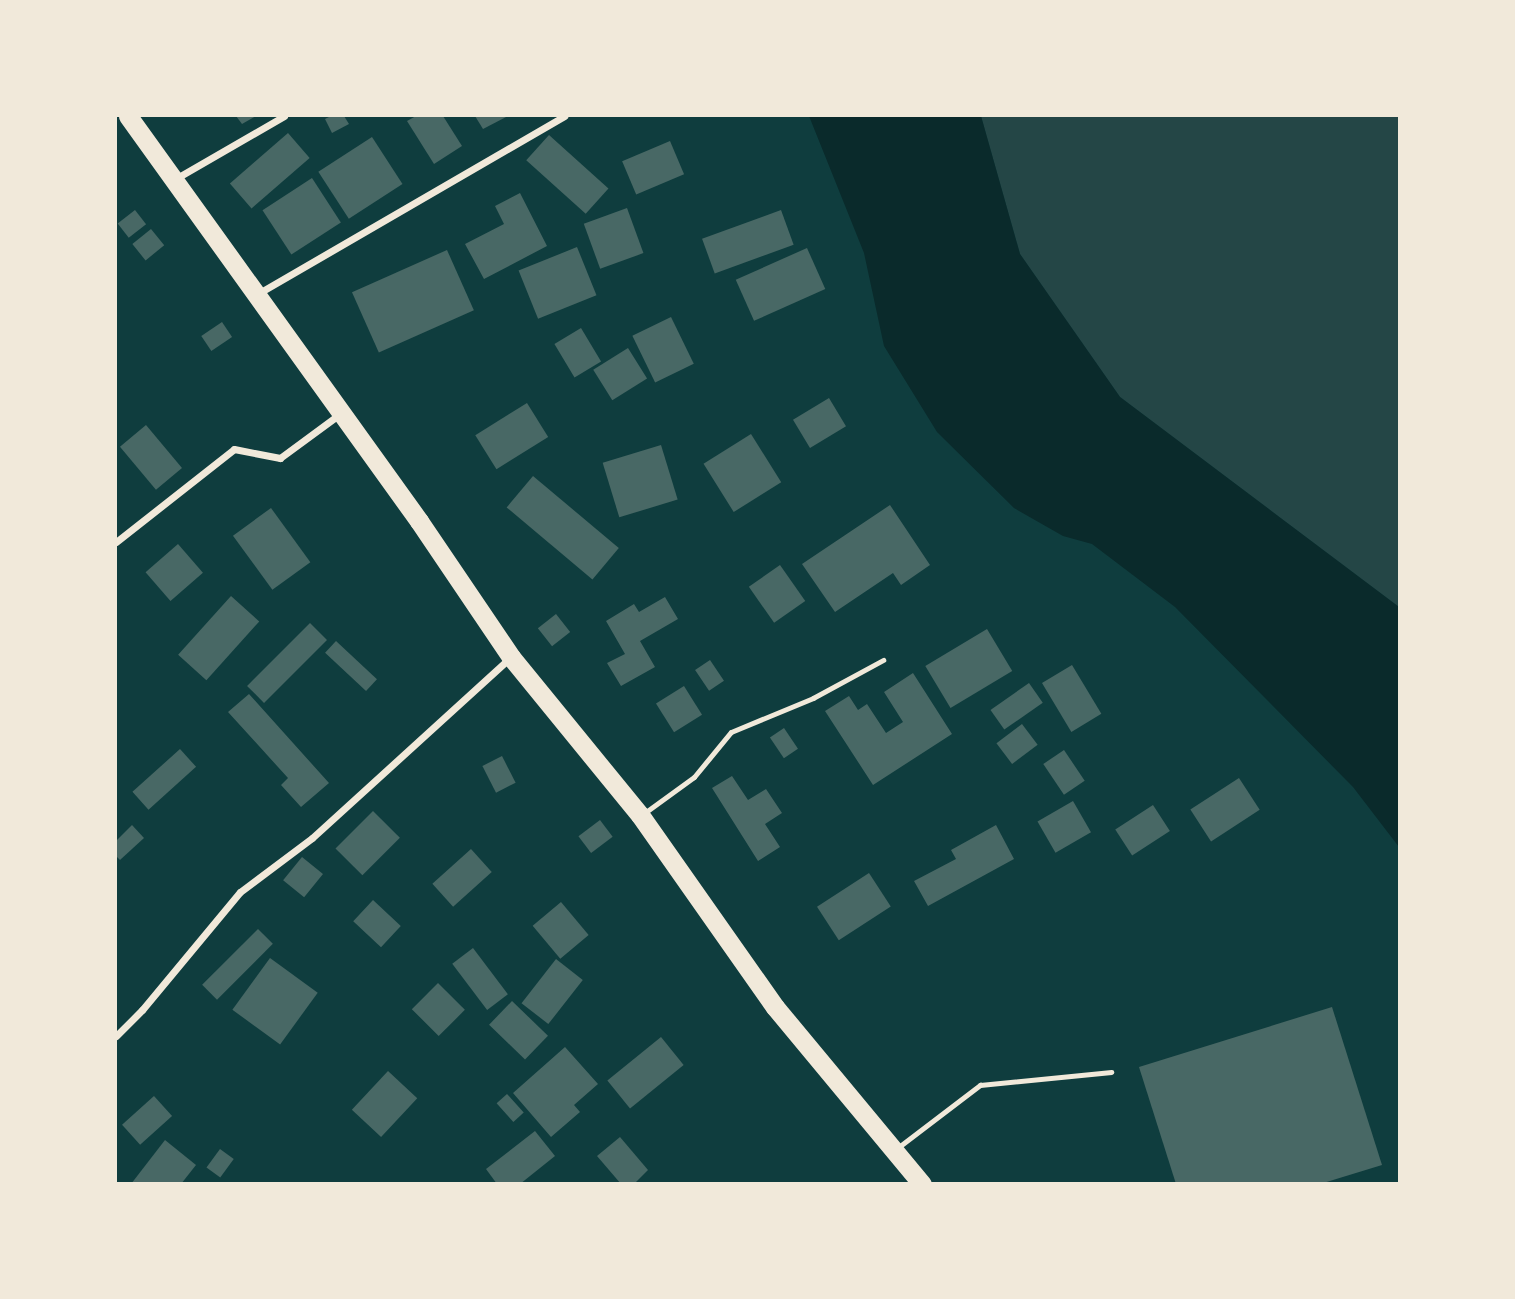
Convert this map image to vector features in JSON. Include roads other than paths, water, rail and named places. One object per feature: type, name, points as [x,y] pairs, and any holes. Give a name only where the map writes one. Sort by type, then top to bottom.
[{"type":"highway","points":[[128,116],[257,294],[511,657],[640,815],[775,1007],[922,1184]]},
{"type":"street","points":[[175,179],[284,116]]},
{"type":"street","points":[[257,294],[564,116]]},
{"type":"street","points":[[116,542],[234,449],[281,458],[341,414]]},
{"type":"street","points":[[116,1036],[142,1010],[240,892],[312,838],[511,657]]},
{"type":"lane","points":[[640,815],[694,777],[731,732],[813,698],[883,660]]},
{"type":"lane","points":[[894,1151],[980,1085],[1111,1072]]}]
